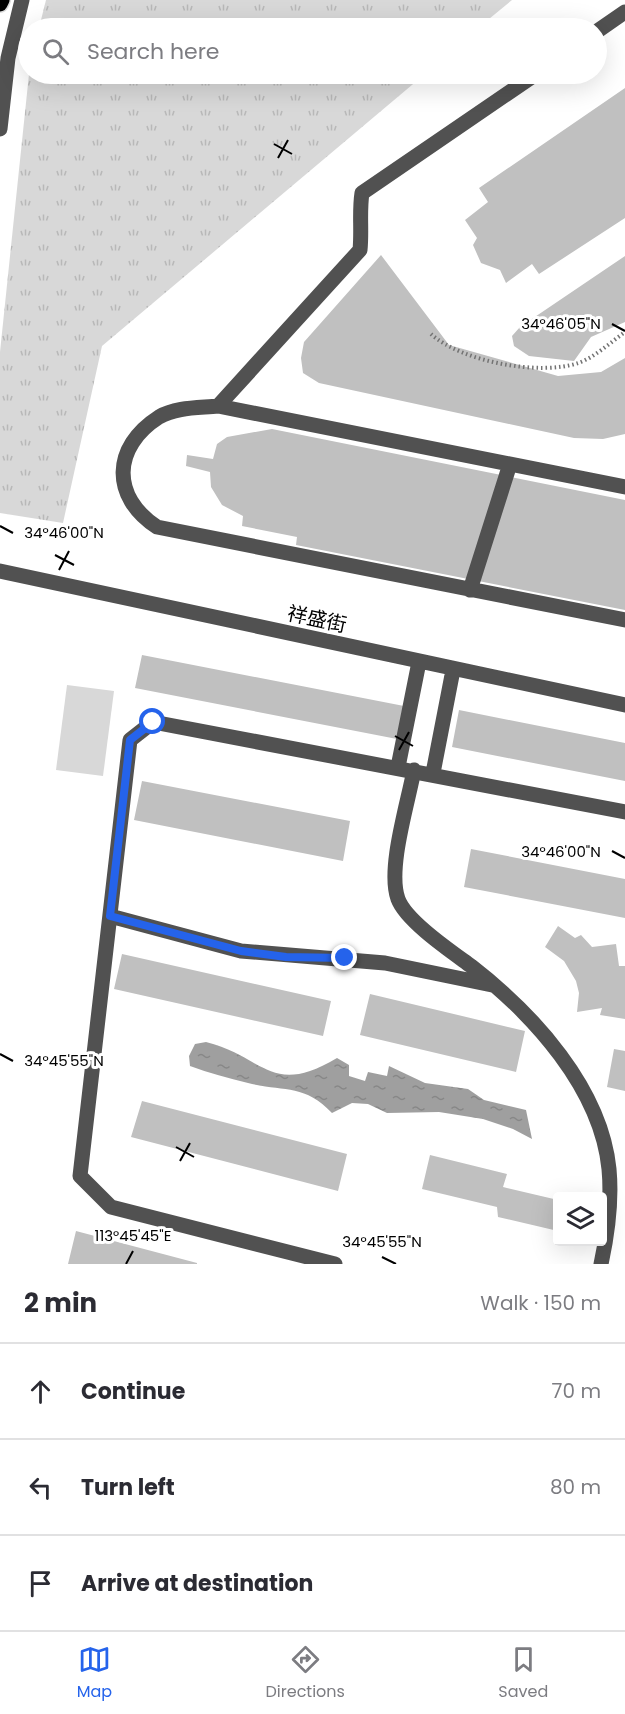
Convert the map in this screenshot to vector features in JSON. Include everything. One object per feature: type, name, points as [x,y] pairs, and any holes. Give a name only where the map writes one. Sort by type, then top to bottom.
[{"type":"main road","points":[[0,4],[2,0]]},
{"type":"street","points":[[0,129],[8,58],[22,0]]},
{"type":"street","points":[[607,25],[625,12]]},
{"type":"street","points":[[218,406],[360,250],[362,231],[358,214],[362,193],[521,84]]},
{"type":"street","points":[[625,486],[218,406],[181,409],[160,417],[145,429],[124,456],[125,492],[142,517],[157,527],[625,620]]},
{"type":"street","points":[[470,590],[510,464]]},
{"type":"street","name":"祥盛街","points":[[0,571],[453,670],[625,705]]},
{"type":"street","points":[[399,767],[420,662]]},
{"type":"street","points":[[433,773],[453,670]]},
{"type":"street","points":[[335,1264],[111,1207],[80,1176],[130,740],[153,722],[433,773],[625,812]]},
{"type":"street","points":[[414,770],[393,877],[398,902],[423,929],[494,986],[561,1057],[586,1098],[601,1133],[609,1167],[610,1208],[601,1264]]},
{"type":"street","points":[[110,916],[241,951],[385,963],[494,986]]},
{"type":"path","points":[[431,334],[441,343],[481,358],[556,369],[581,363],[625,332]]},
{"type":"green space","points":[[46,0],[512,0],[490,18],[42,18]]},
{"type":"green space","points":[[28,84],[413,84],[102,346],[63,523],[0,513],[0,352]]},
{"type":"green space","points":[[67,685],[114,691],[103,776],[56,770]]},
{"type":"water","points":[[206,1042],[226,1048],[268,1070],[281,1074],[296,1074],[315,1069],[337,1058],[349,1065],[349,1076],[365,1081],[368,1072],[387,1076],[389,1066],[425,1083],[468,1089],[484,1100],[526,1110],[532,1139],[513,1129],[483,1119],[439,1112],[387,1113],[368,1104],[352,1103],[332,1113],[312,1097],[293,1090],[248,1083],[190,1066],[189,1056],[195,1044]]},
{"type":"building","points":[[625,88],[625,218],[539,274],[532,264],[506,283],[500,270],[481,263],[473,245],[477,238],[465,220],[488,202],[479,188]]},
{"type":"building","points":[[381,255],[449,345],[558,376],[601,372],[625,358],[625,434],[603,439],[574,438],[319,383],[303,373],[301,358],[304,342]]},
{"type":"building","points":[[625,256],[625,322],[591,337],[574,361],[529,356],[514,346],[512,336],[520,327]]},
{"type":"building","points":[[272,429],[625,500],[625,610],[296,545],[297,537],[242,526],[243,516],[222,505],[211,487],[210,472],[186,466],[187,455],[213,459],[217,444],[227,437]]},
{"type":"building","points":[[142,655],[404,706],[397,739],[135,688]]},
{"type":"building","points":[[459,710],[625,743],[625,781],[452,747]]},
{"type":"building","points":[[142,781],[350,821],[343,861],[134,820]]},
{"type":"building","points":[[471,849],[625,879],[625,918],[464,887]]},
{"type":"building","points":[[558,926],[575,938],[581,935],[592,947],[616,944],[619,966],[625,966],[625,1019],[600,1015],[602,1008],[577,1012],[579,993],[576,981],[564,961],[545,947]]},
{"type":"building","points":[[122,954],[331,1001],[323,1036],[114,989]]},
{"type":"building","points":[[370,994],[525,1031],[516,1072],[360,1035]]},
{"type":"building","points":[[614,1049],[625,1051],[625,1091],[607,1087]]},
{"type":"building","points":[[142,1101],[347,1154],[338,1191],[131,1137]]},
{"type":"building","points":[[430,1155],[507,1174],[503,1187],[553,1199],[553,1230],[498,1217],[497,1207],[422,1189]]},
{"type":"building","points":[[76,1231],[197,1263],[197,1264],[68,1264]]},
{"type":"route","points":[[153,722],[130,740],[110,916],[241,951],[286,957],[345,958]]}]
